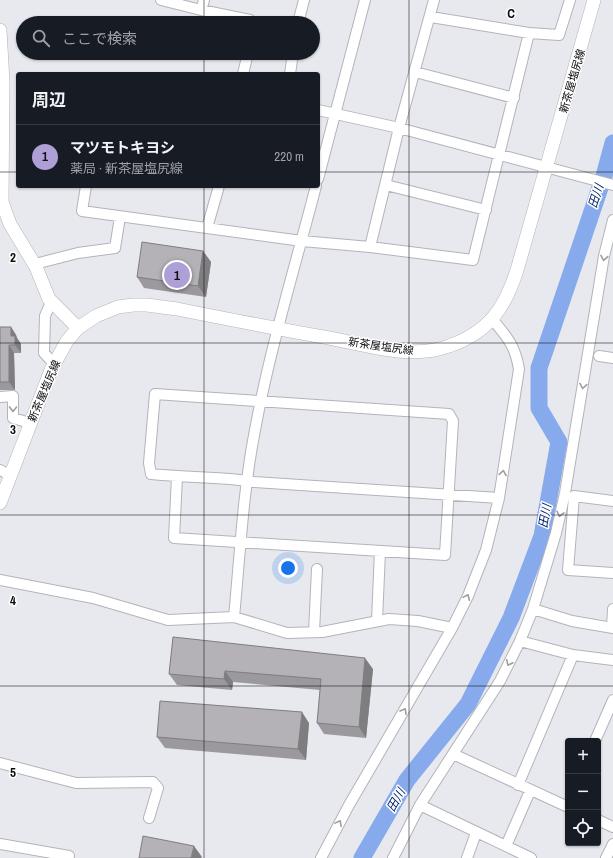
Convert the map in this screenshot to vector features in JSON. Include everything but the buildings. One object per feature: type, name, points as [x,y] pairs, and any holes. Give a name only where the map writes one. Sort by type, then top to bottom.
[{"type":"main road","name":"新茶屋塩尻線","points":[[0,503],[5,472],[30,423],[54,364],[78,328],[107,311],[133,305],[177,309],[379,347],[420,351],[438,349],[459,342],[492,319],[503,304],[510,290],[552,169],[594,0]]},
{"type":"main road","points":[[0,30],[2,202],[10,224],[35,264],[52,302],[78,328]]},
{"type":"street","points":[[161,0],[230,16]]},
{"type":"street","points":[[201,10],[204,0]]},
{"type":"street","points":[[300,16],[304,0]]},
{"type":"street","points":[[320,171],[365,0]]},
{"type":"street","points":[[370,247],[399,128],[431,17],[434,0]]},
{"type":"street","points":[[431,17],[559,35],[570,0]]},
{"type":"street","points":[[86,188],[82,211],[302,242],[370,247],[473,260],[530,32]]},
{"type":"street","points":[[243,72],[246,60]]},
{"type":"street","points":[[290,72],[292,60]]},
{"type":"street","points":[[414,72],[514,98]]},
{"type":"street","points":[[320,110],[399,128],[613,185]]},
{"type":"street","points":[[386,185],[486,210]]},
{"type":"street","points":[[207,228],[217,188]]},
{"type":"street","points":[[234,617],[248,481],[261,402],[316,188]]},
{"type":"street","points":[[35,264],[78,252],[115,248],[120,217]]},
{"type":"street","points":[[393,858],[420,805],[500,681],[520,641],[533,609],[556,533],[565,493],[604,256],[613,220]]},
{"type":"street","points":[[52,302],[45,316],[44,353],[54,364]]},
{"type":"street","points":[[321,858],[349,805],[452,628],[468,596],[486,550],[499,498],[519,369],[516,352],[512,342],[492,319]]},
{"type":"street","points":[[599,356],[613,358]]},
{"type":"street","points":[[177,478],[174,538],[444,555],[449,494],[453,421],[449,414],[156,394],[149,463],[151,474],[177,478],[248,481],[449,494],[499,498]]},
{"type":"street","points":[[0,397],[13,396],[13,418],[30,423]]},
{"type":"street","points":[[613,501],[574,496],[568,570],[613,573]]},
{"type":"street","points":[[377,621],[380,551]]},
{"type":"street","points":[[314,632],[317,569]]},
{"type":"street","points":[[0,580],[93,598],[168,620],[234,617],[287,634],[314,632],[389,619],[418,621],[452,628]]},
{"type":"street","points":[[533,609],[572,621],[612,628],[613,609]]},
{"type":"street","points":[[520,641],[573,655],[613,660]]},
{"type":"street","points":[[518,785],[573,655]]},
{"type":"street","points":[[596,738],[613,700]]},
{"type":"street","points":[[454,754],[530,791],[565,805]]},
{"type":"street","points":[[0,763],[76,783],[153,782],[158,788],[149,818]]},
{"type":"street","points":[[506,846],[530,791]]},
{"type":"street","points":[[420,805],[531,858]]},
{"type":"street","points":[[601,821],[613,827]]},
{"type":"street","points":[[467,858],[476,833]]},
{"type":"street","points":[[0,844],[69,856],[68,858]]},
{"type":"street","points":[[606,858],[613,844]]},
{"type":"waterway","name":"田川","points":[[362,858],[407,780],[468,704],[511,618],[542,536],[559,442],[539,408],[539,368],[604,176],[613,143]]},
{"type":"place","name":"マツモトキヨシ","points":[[177,275]]}]
